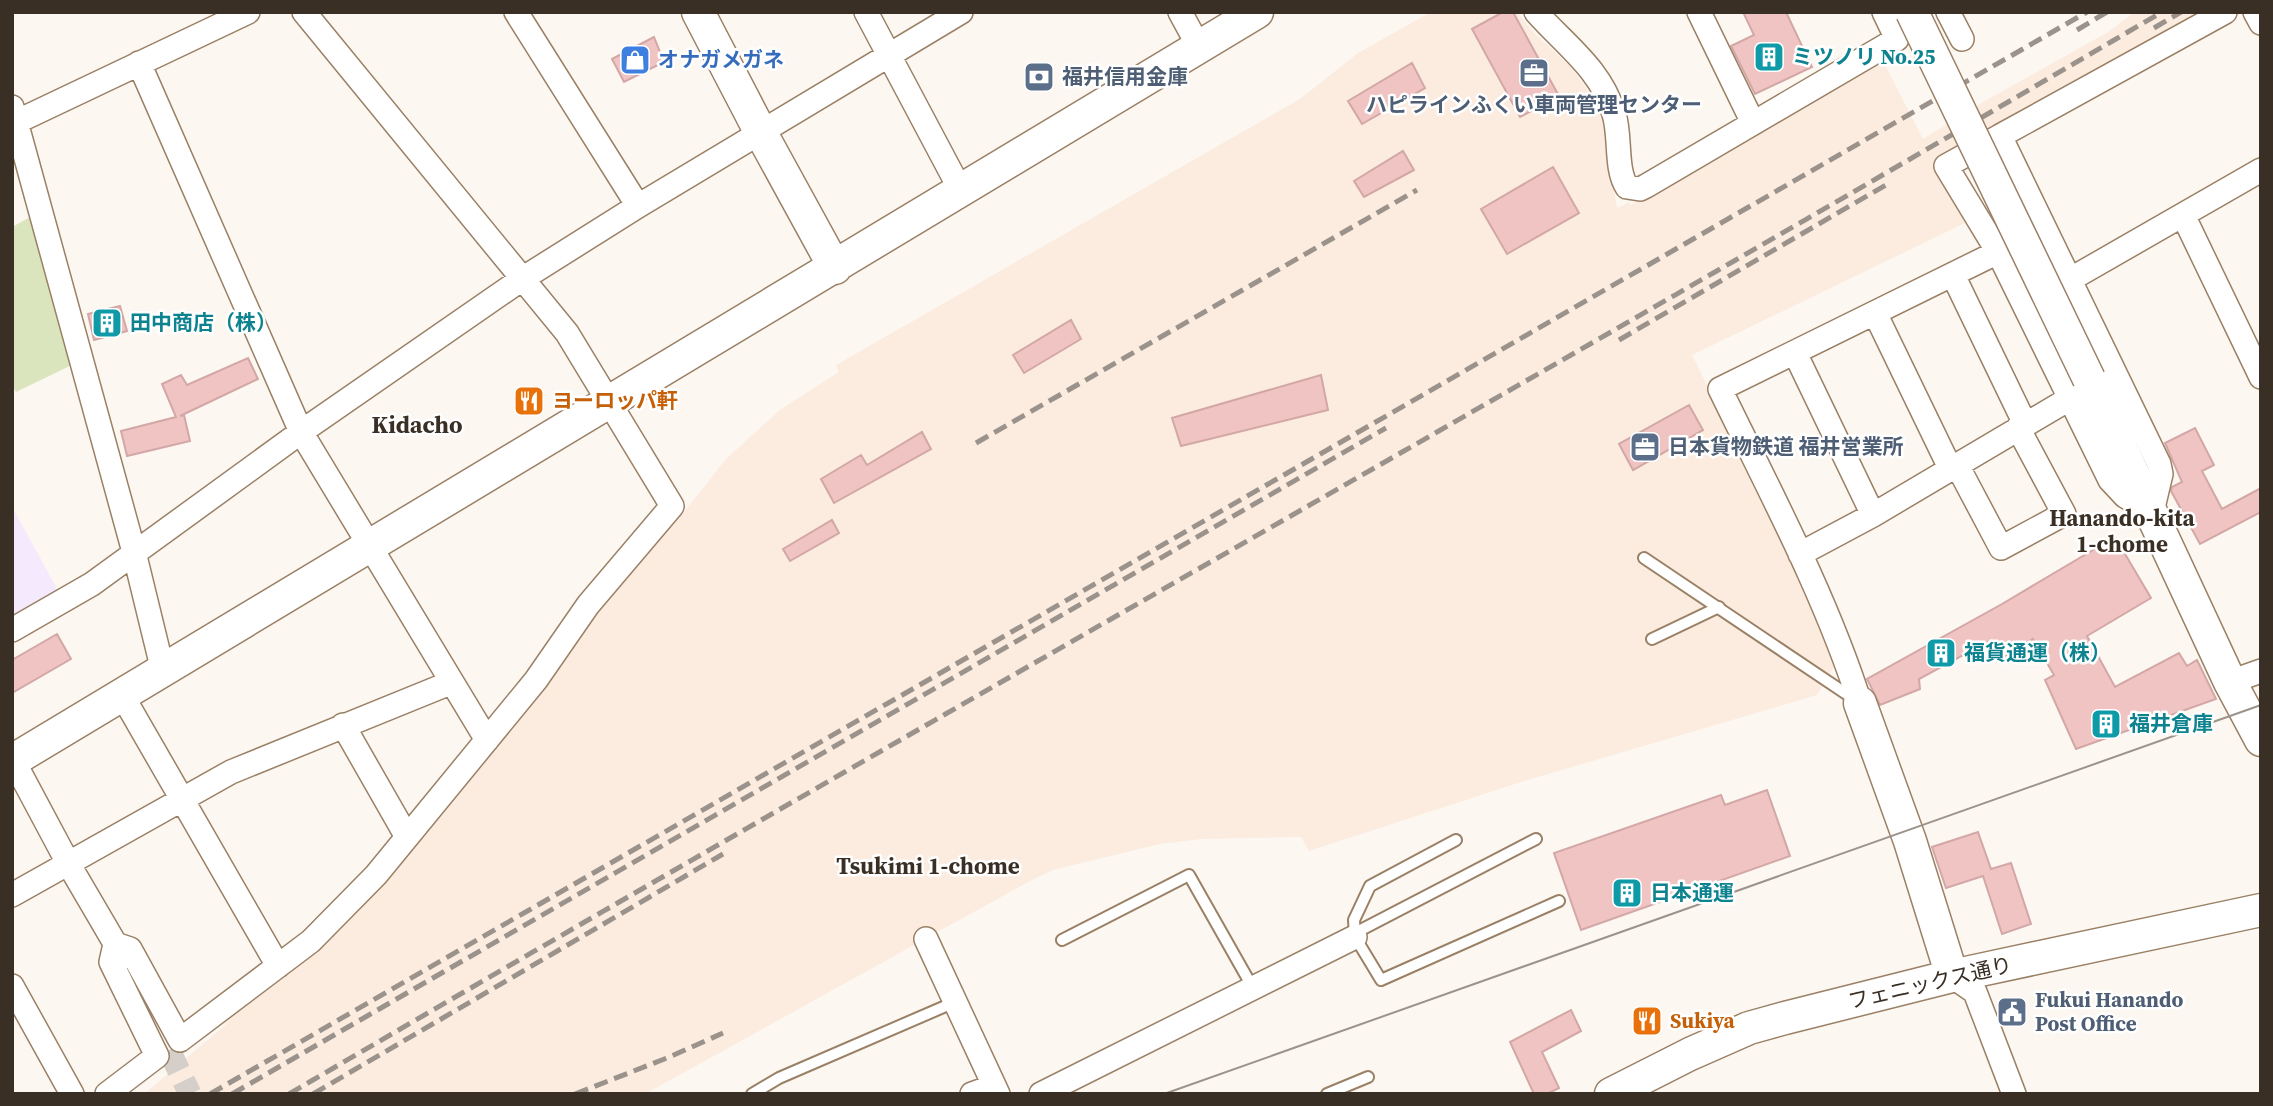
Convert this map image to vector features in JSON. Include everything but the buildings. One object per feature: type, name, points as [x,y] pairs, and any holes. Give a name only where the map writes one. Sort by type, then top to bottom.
[{"type":"street","points":[[163,671],[134,552],[14,117],[248,12]]},
{"type":"street","points":[[115,944],[130,949],[180,1040],[311,941],[376,876],[536,680],[588,604],[672,506],[567,333],[304,12]]},
{"type":"street","points":[[516,12],[638,206]]},
{"type":"street","points":[[698,12],[835,268]]},
{"type":"street","points":[[866,12],[961,191]]},
{"type":"street","points":[[12,630],[92,584],[302,432],[522,279],[961,12]]},
{"type":"street","points":[[1180,12],[1199,47]]},
{"type":"street","points":[[169,1050],[115,944],[13,760],[1257,12]]},
{"type":"street","points":[[1536,12],[1580,55],[1599,78],[1614,114],[1622,176],[1627,187],[1640,189],[1897,39],[1884,12]]},
{"type":"street","points":[[1699,12],[1753,123]]},
{"type":"street","points":[[1912,12],[2079,389]]},
{"type":"street","points":[[1948,12],[1962,39]]},
{"type":"street","points":[[2225,12],[1946,166],[2152,512],[2230,682],[2261,740]]},
{"type":"street","points":[[2256,12],[2261,23]]},
{"type":"street","points":[[139,63],[302,432],[487,740]]},
{"type":"street","points":[[2000,136],[2159,464],[2161,474],[2152,512]]},
{"type":"street","points":[[2071,279],[2261,170]]},
{"type":"street","points":[[2182,215],[2261,377]]},
{"type":"street","points":[[1998,252],[1720,389],[1800,554],[1844,654],[1910,841],[1952,976],[1975,992],[2014,1094]]},
{"type":"street","points":[[1875,313],[1953,467],[2001,548],[2064,514],[1953,275]]},
{"type":"street","points":[[1795,353],[1872,515]]},
{"type":"street","points":[[1800,554],[1872,515],[2079,389]]},
{"type":"street","points":[[2230,682],[2261,671]]},
{"type":"street","points":[[12,895],[231,772],[450,682]]},
{"type":"street","points":[[122,695],[278,966]]},
{"type":"street","points":[[343,725],[407,836]]},
{"type":"street","name":"フェニックス通り","points":[[1611,1094],[1749,1028],[1952,976],[2261,910]]},
{"type":"street","points":[[1041,1094],[1355,935]]},
{"type":"street","points":[[926,939],[996,1090],[972,1094]]},
{"type":"street","points":[[107,1094],[157,1056],[111,962],[115,944]]},
{"type":"street","points":[[12,986],[72,1094]]},
{"type":"lane","points":[[1644,558],[1860,703]]},
{"type":"lane","points":[[1652,639],[1719,607]]},
{"type":"lane","points":[[1355,935],[1536,839]]},
{"type":"lane","points":[[1456,840],[1370,886],[1354,920],[1355,935],[1381,981],[1559,901]]},
{"type":"lane","points":[[1062,940],[1189,875],[1252,988]]},
{"type":"lane","points":[[752,1094],[779,1078],[955,1002]]},
{"type":"lane","points":[[1327,1094],[1368,1077]]},
{"type":"shaded area","points":[[1431,12],[1517,12],[1534,33],[1570,66],[1589,92],[1604,126],[1617,208],[1629,202],[1631,205],[1883,61],[1923,139],[2108,32],[2135,12],[2197,12],[1935,166],[1965,223],[1692,355],[1781,535],[1838,660],[1817,695],[1521,782],[1309,851],[1301,837],[1201,839],[1160,844],[1053,870],[645,1094],[144,1094],[224,1026],[248,999],[304,956],[592,612],[682,509],[685,511],[726,459],[781,409],[839,372],[836,365],[1300,99],[1358,53]]},
{"type":"shaded area","points":[[12,507],[60,594],[12,621]]},
{"type":"green space","points":[[34,215],[74,364],[16,392],[12,385],[12,227]]},
{"type":"tunnel","points":[[169,1050],[190,1094]]},
{"type":"tram line","points":[[1164,1094],[2261,705]]},
{"type":"railway","points":[[210,1094],[2087,12]]},
{"type":"railway","points":[[2077,30],[2107,12]]},
{"type":"railway","points":[[289,1094],[2162,12]]},
{"type":"railway","points":[[2154,28],[2181,12]]},
{"type":"railway","points":[[1619,340],[1891,182]]},
{"type":"railway","points":[[976,443],[1417,190]]},
{"type":"railway","points":[[232,1094],[1386,428]]},
{"type":"railway","points":[[313,1094],[723,854]]},
{"type":"railway","points":[[575,1094],[723,1033]]},
{"type":"place","name":"ミツノリ No.25","points":[[1769,57]]},
{"type":"place","name":"オナガメガネ","points":[[635,60]]},
{"type":"place","name":"ハピラインふくい車両管理センター","points":[[1534,73]]},
{"type":"place","name":"福井信用金庫","points":[[1039,77]]},
{"type":"place","name":"田中商店（株）","points":[[107,323]]},
{"type":"place","name":"ヨーロッパ軒","points":[[529,401]]},
{"type":"place","name":"日本貨物鉄道 福井営業所","points":[[1645,447]]},
{"type":"place","name":"福貨通運（株）","points":[[1941,653]]},
{"type":"place","name":"福井倉庫","points":[[2106,724]]},
{"type":"place","name":"日本通運","points":[[1627,893]]},
{"type":"place","name":"Fukui Hanando Post Office","points":[[2012,1012]]},
{"type":"place","name":"Sukiya","points":[[1647,1021]]},
{"type":"district","name":"Kidacho","points":[[417,425]]},
{"type":"district","name":"Hanando-kita 1-chome","points":[[2122,531]]},
{"type":"district","name":"Tsukimi 1-chome","points":[[928,866]]}]
